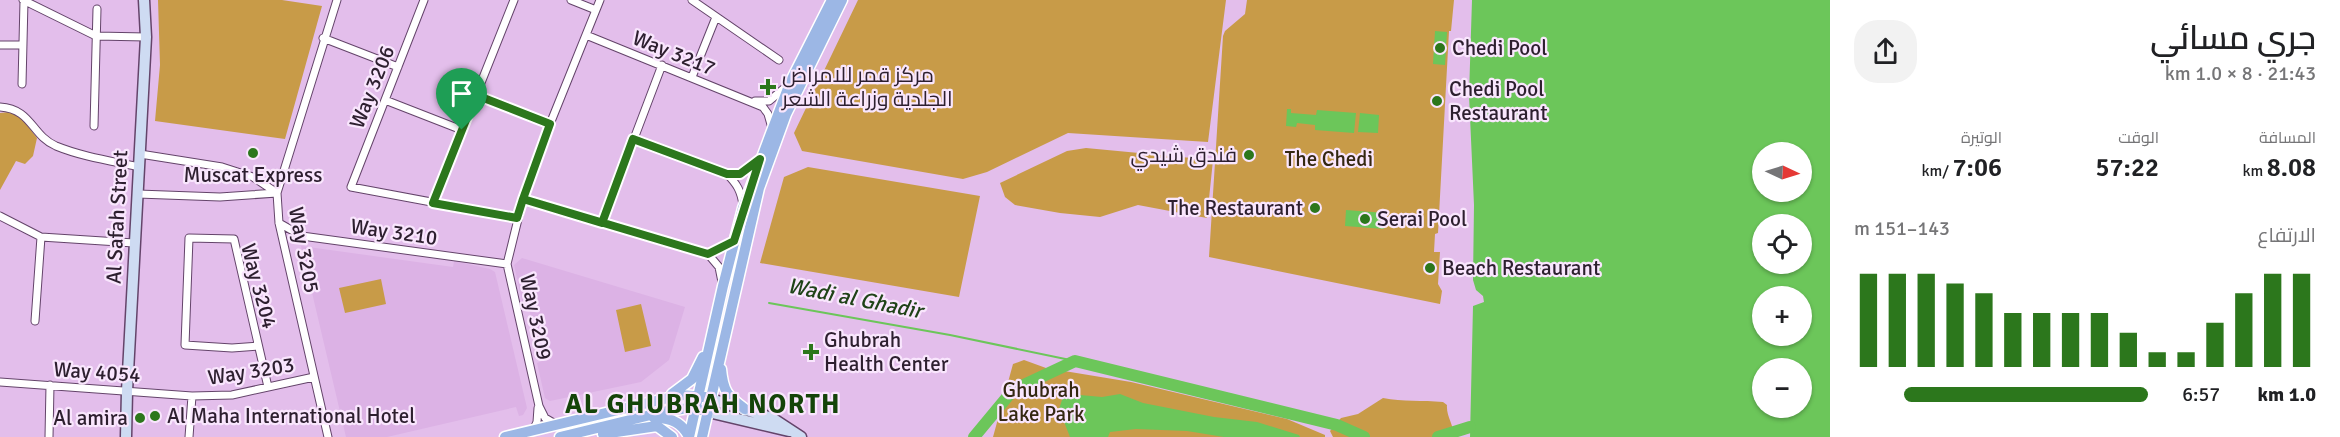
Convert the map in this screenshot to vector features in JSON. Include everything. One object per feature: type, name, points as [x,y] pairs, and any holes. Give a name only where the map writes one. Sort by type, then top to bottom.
[{"type":"main road","points":[[689,437],[743,208],[790,83],[832,0]]},
{"type":"main road","points":[[702,437],[749,228],[765,171],[786,114],[842,0]]},
{"type":"main road","points":[[661,400],[683,388],[692,379],[712,337]]},
{"type":"main road","points":[[720,358],[725,391],[730,398],[746,409]]},
{"type":"main road","points":[[505,437],[681,395],[711,399]]},
{"type":"main road","points":[[560,437],[680,409],[708,412]]},
{"type":"main road","points":[[641,418],[670,419],[685,428],[689,437]]},
{"type":"main road","points":[[591,437],[648,426],[657,426],[672,437]]},
{"type":"street","points":[[22,84],[23,0],[96,36],[146,37]]},
{"type":"street","name":"Al Safah Street","points":[[126,437],[146,37],[144,0]]},
{"type":"street","name":"Way 3205","points":[[328,437],[279,223],[277,193],[336,0]]},
{"type":"street","name":"Way 3206","points":[[424,0],[351,187],[433,203]]},
{"type":"street","points":[[514,0],[433,203],[517,218]]},
{"type":"street","points":[[571,0],[596,10]]},
{"type":"street","name":"Way 3209","points":[[533,431],[537,422],[538,406],[507,264],[523,199],[550,124],[600,0]]},
{"type":"street","points":[[692,0],[779,60]]},
{"type":"street","points":[[94,126],[97,9]]},
{"type":"street","points":[[692,77],[716,17]]},
{"type":"street","name":"Way 3217","points":[[586,35],[763,107],[768,114],[772,128]]},
{"type":"street","points":[[324,38],[398,67]]},
{"type":"street","points":[[0,45],[23,45]]},
{"type":"street","points":[[602,223],[662,65]]},
{"type":"street","points":[[750,101],[769,101],[790,83]]},
{"type":"street","points":[[476,95],[550,124]]},
{"type":"street","points":[[385,100],[462,130]]},
{"type":"street","points":[[1,106],[23,113],[45,140],[57,146],[96,158],[140,167]]},
{"type":"street","points":[[633,139],[727,174],[740,174],[760,159]]},
{"type":"street","points":[[140,154],[222,167],[253,177],[277,193]]},
{"type":"street","points":[[727,174],[736,183],[741,193],[743,208]]},
{"type":"street","points":[[138,194],[220,197],[277,193]]},
{"type":"street","points":[[523,199],[708,254],[719,267],[723,286]]},
{"type":"street","points":[[0,216],[41,237],[134,243]]},
{"type":"street","name":"Way 3210","points":[[279,223],[302,236],[507,264]]},
{"type":"street","points":[[35,321],[41,237]]},
{"type":"street","name":"Way 3204","points":[[258,346],[232,348],[185,345],[189,238],[234,239],[268,387]]},
{"type":"street","points":[[708,254],[734,241]]},
{"type":"street","name":"Way 3203","points":[[192,396],[232,395],[314,377]]},
{"type":"street","name":"Way 4054","points":[[0,382],[192,396]]},
{"type":"street","points":[[50,385],[50,437]]},
{"type":"street","points":[[189,437],[192,396]]},
{"type":"street","points":[[711,399],[772,418],[799,435]]},
{"type":"street","points":[[538,406],[545,418],[558,425]]},
{"type":"street","points":[[708,412],[799,435]]},
{"type":"shaded area","points":[[1472,0],[1830,0],[1830,437],[1470,437],[1473,306],[1484,302],[1473,280],[1474,205],[1469,95]]},
{"type":"shaded area","name":"Chedi Pool","points":[[1435,31],[1447,32],[1445,65],[1433,64]]},
{"type":"shaded area","points":[[1287,109],[1291,109],[1291,113],[1316,115],[1317,110],[1356,113],[1354,133],[1315,130],[1315,125],[1297,123],[1296,127],[1286,126]]},
{"type":"shaded area","points":[[1360,113],[1379,115],[1378,133],[1358,132]]},
{"type":"shaded area","name":"Serai Pool","points":[[1346,210],[1385,213],[1384,229],[1345,226]]},
{"type":"shaded area","points":[[301,246],[453,267],[454,261],[495,272],[527,408],[523,415],[519,416],[516,407],[387,437],[346,437]]},
{"type":"shaded area","points":[[522,258],[685,307],[669,360],[641,382],[550,401],[545,398],[537,363],[542,361],[528,305],[523,305],[514,265]]},
{"type":"shaded area","points":[[1069,394],[1102,397],[1120,394],[1143,403],[1214,417],[1257,422],[1300,437],[1224,437],[1187,431],[1136,429],[1110,432],[1108,437],[1070,437],[1059,409],[1063,397]]},
{"type":"green space","points":[[158,0],[282,0],[322,6],[285,139],[155,121],[160,65]]},
{"type":"green space","points":[[858,0],[1226,0],[1208,142],[1068,133],[987,172],[963,179],[802,151],[794,133]]},
{"type":"green space","name":"The Chedi","points":[[1247,0],[1454,0],[1451,31],[1449,31],[1438,233],[1435,234],[1434,252],[1440,252],[1438,284],[1442,291],[1440,304],[1209,257],[1223,36],[1225,31],[1245,14]]},
{"type":"green space","points":[[9,112],[21,117],[37,138],[33,156],[25,164],[16,161],[0,190],[0,113]]},
{"type":"green space","points":[[1086,148],[1213,160],[1207,218],[1138,205],[1100,217],[1060,213],[1015,205],[1005,197],[1000,183],[1067,151]]},
{"type":"green space","points":[[808,167],[980,196],[959,297],[760,263],[784,177]]},
{"type":"green space","points":[[381,279],[386,304],[345,313],[339,288]]},
{"type":"green space","points":[[641,304],[651,346],[625,352],[616,310]]},
{"type":"green space","name":"Ghubrah Lake Park","points":[[1024,360],[1046,368],[1131,382],[1287,419],[1325,435],[1325,437],[993,437],[1013,364]]},
{"type":"green space","points":[[1383,398],[1443,402],[1447,405],[1454,437],[1333,437],[1330,431],[1341,418],[1358,414]]},
{"type":"waterway","name":"Wadi al Ghadir","points":[[769,303],[950,335],[1075,361]]},
{"type":"waterway","name":"Wadi al Ghadir","points":[[974,437],[1013,390],[1075,361],[1337,425],[1364,437]]},
{"type":"waterway","name":"Wadi al Ghadir","points":[[1438,437],[1470,427]]},
{"type":"place","name":"Chedi Pool","points":[[1440,48]]},
{"type":"place","name":"مركز قمر للامراض الجلدية وزراعة الشعر","points":[[768,87]]},
{"type":"place","name":"Chedi Pool Restaurant","points":[[1437,101]]},
{"type":"place","name":"Muscat Express","points":[[253,153]]},
{"type":"place","name":"فندق شيدي","points":[[1249,155]]},
{"type":"place","name":"The Restaurant","points":[[1315,208]]},
{"type":"place","name":"Serai Pool","points":[[1365,219]]},
{"type":"place","name":"Beach Restaurant","points":[[1430,268]]},
{"type":"place","name":"Ghubrah Health Center","points":[[811,352]]},
{"type":"place","name":"Al Maha International Hotel","points":[[155,416]]},
{"type":"place","name":"Al amira","points":[[140,418]]},
{"type":"district","name":"AL GHUBRAH NORTH","points":[[703,404]]},
{"type":"route","points":[[462,130],[433,203],[517,218],[523,199],[708,254],[734,241],[760,159],[740,174],[727,174],[633,139],[602,223],[523,199],[550,124],[476,95],[462,130]]}]
